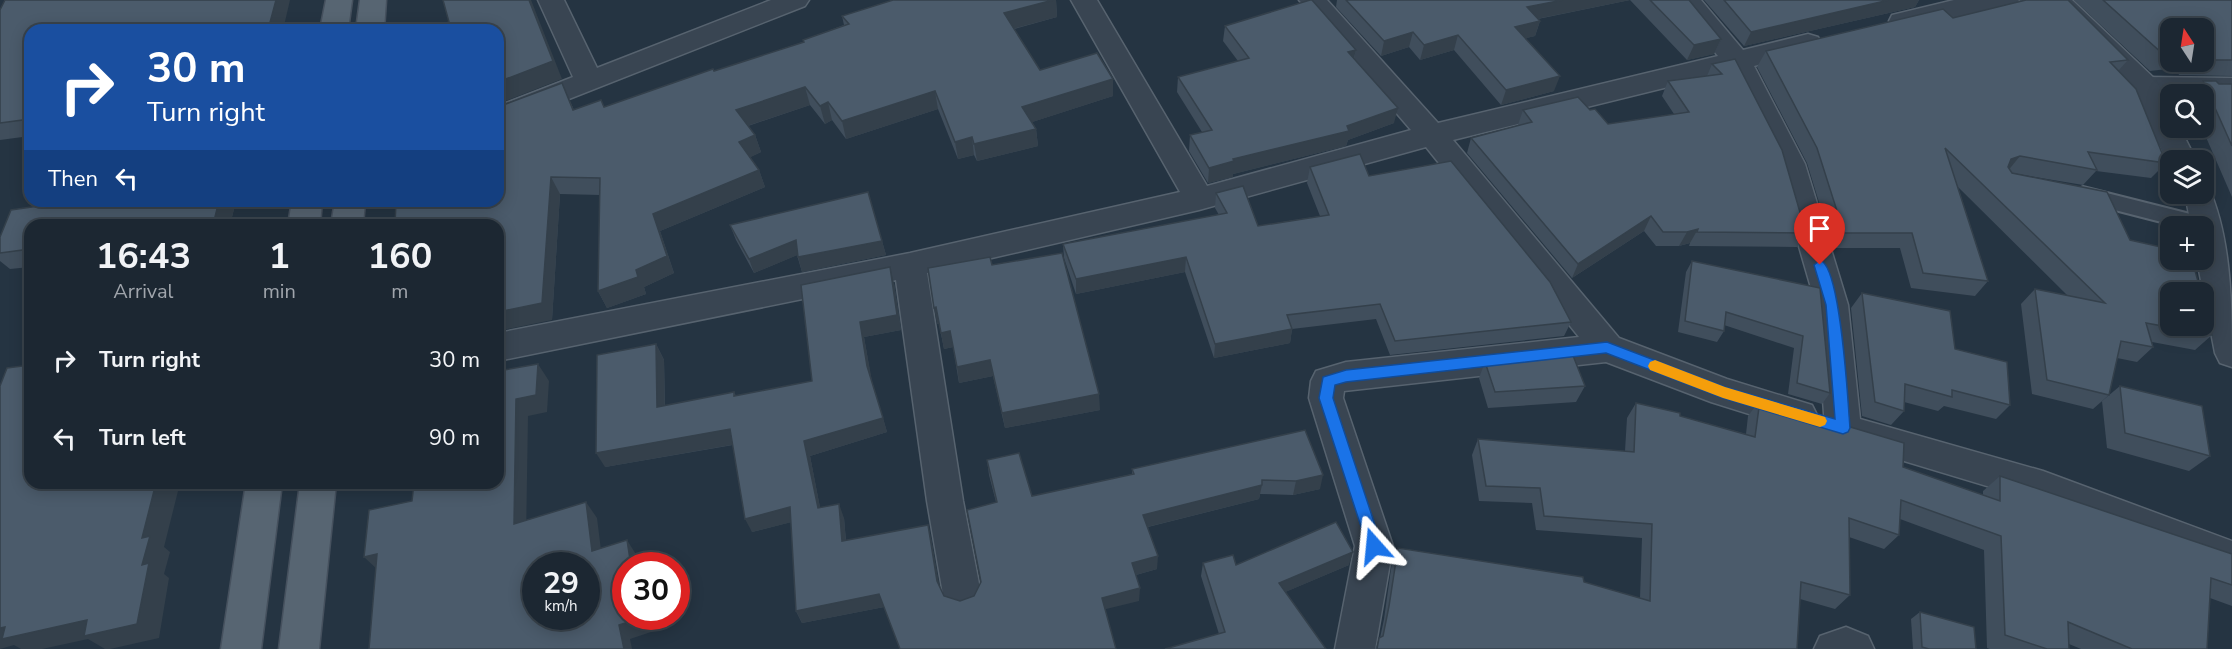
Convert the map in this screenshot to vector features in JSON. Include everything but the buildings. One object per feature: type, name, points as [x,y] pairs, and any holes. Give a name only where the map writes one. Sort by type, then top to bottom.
[{"type":"main road","points":[[335,24],[339,0]]},
{"type":"main road","points":[[371,24],[373,0]]},
{"type":"main road","points":[[241,649],[263,489]]},
{"type":"main road","points":[[299,649],[317,489]]},
{"type":"street","points":[[551,0],[589,81]]},
{"type":"street","points":[[504,115],[796,0]]},
{"type":"street","points":[[1084,0],[1199,199]]},
{"type":"street","points":[[1312,0],[1432,135],[1607,348]]},
{"type":"street","points":[[1686,0],[1737,60],[1790,164],[1832,305],[1843,428]]},
{"type":"street","points":[[1873,28],[1974,4],[2006,0]]},
{"type":"street","points":[[2056,0],[2146,87],[2176,150]]},
{"type":"street","points":[[504,346],[910,265],[1199,199],[1432,135],[1839,36]]},
{"type":"street","points":[[2146,87],[2232,88]]},
{"type":"street","points":[[2209,208],[2232,353]]},
{"type":"street","points":[[910,265],[945,501],[962,594]]},
{"type":"street","points":[[1355,649],[1374,546],[1326,398],[1328,381],[1346,376],[1607,348],[1723,392],[2043,487],[2232,558]]},
{"type":"street","points":[[1834,649],[1846,646],[1854,649]]},
{"type":"lane","points":[[2060,191],[2114,201],[2209,208]]},
{"type":"slow traffic","points":[[1655,366],[1723,392],[1820,421]]},
{"type":"route","points":[[1374,546],[1326,398],[1328,381],[1346,376],[1607,348],[1723,392],[1843,428],[1832,305],[1820,265]]}]
